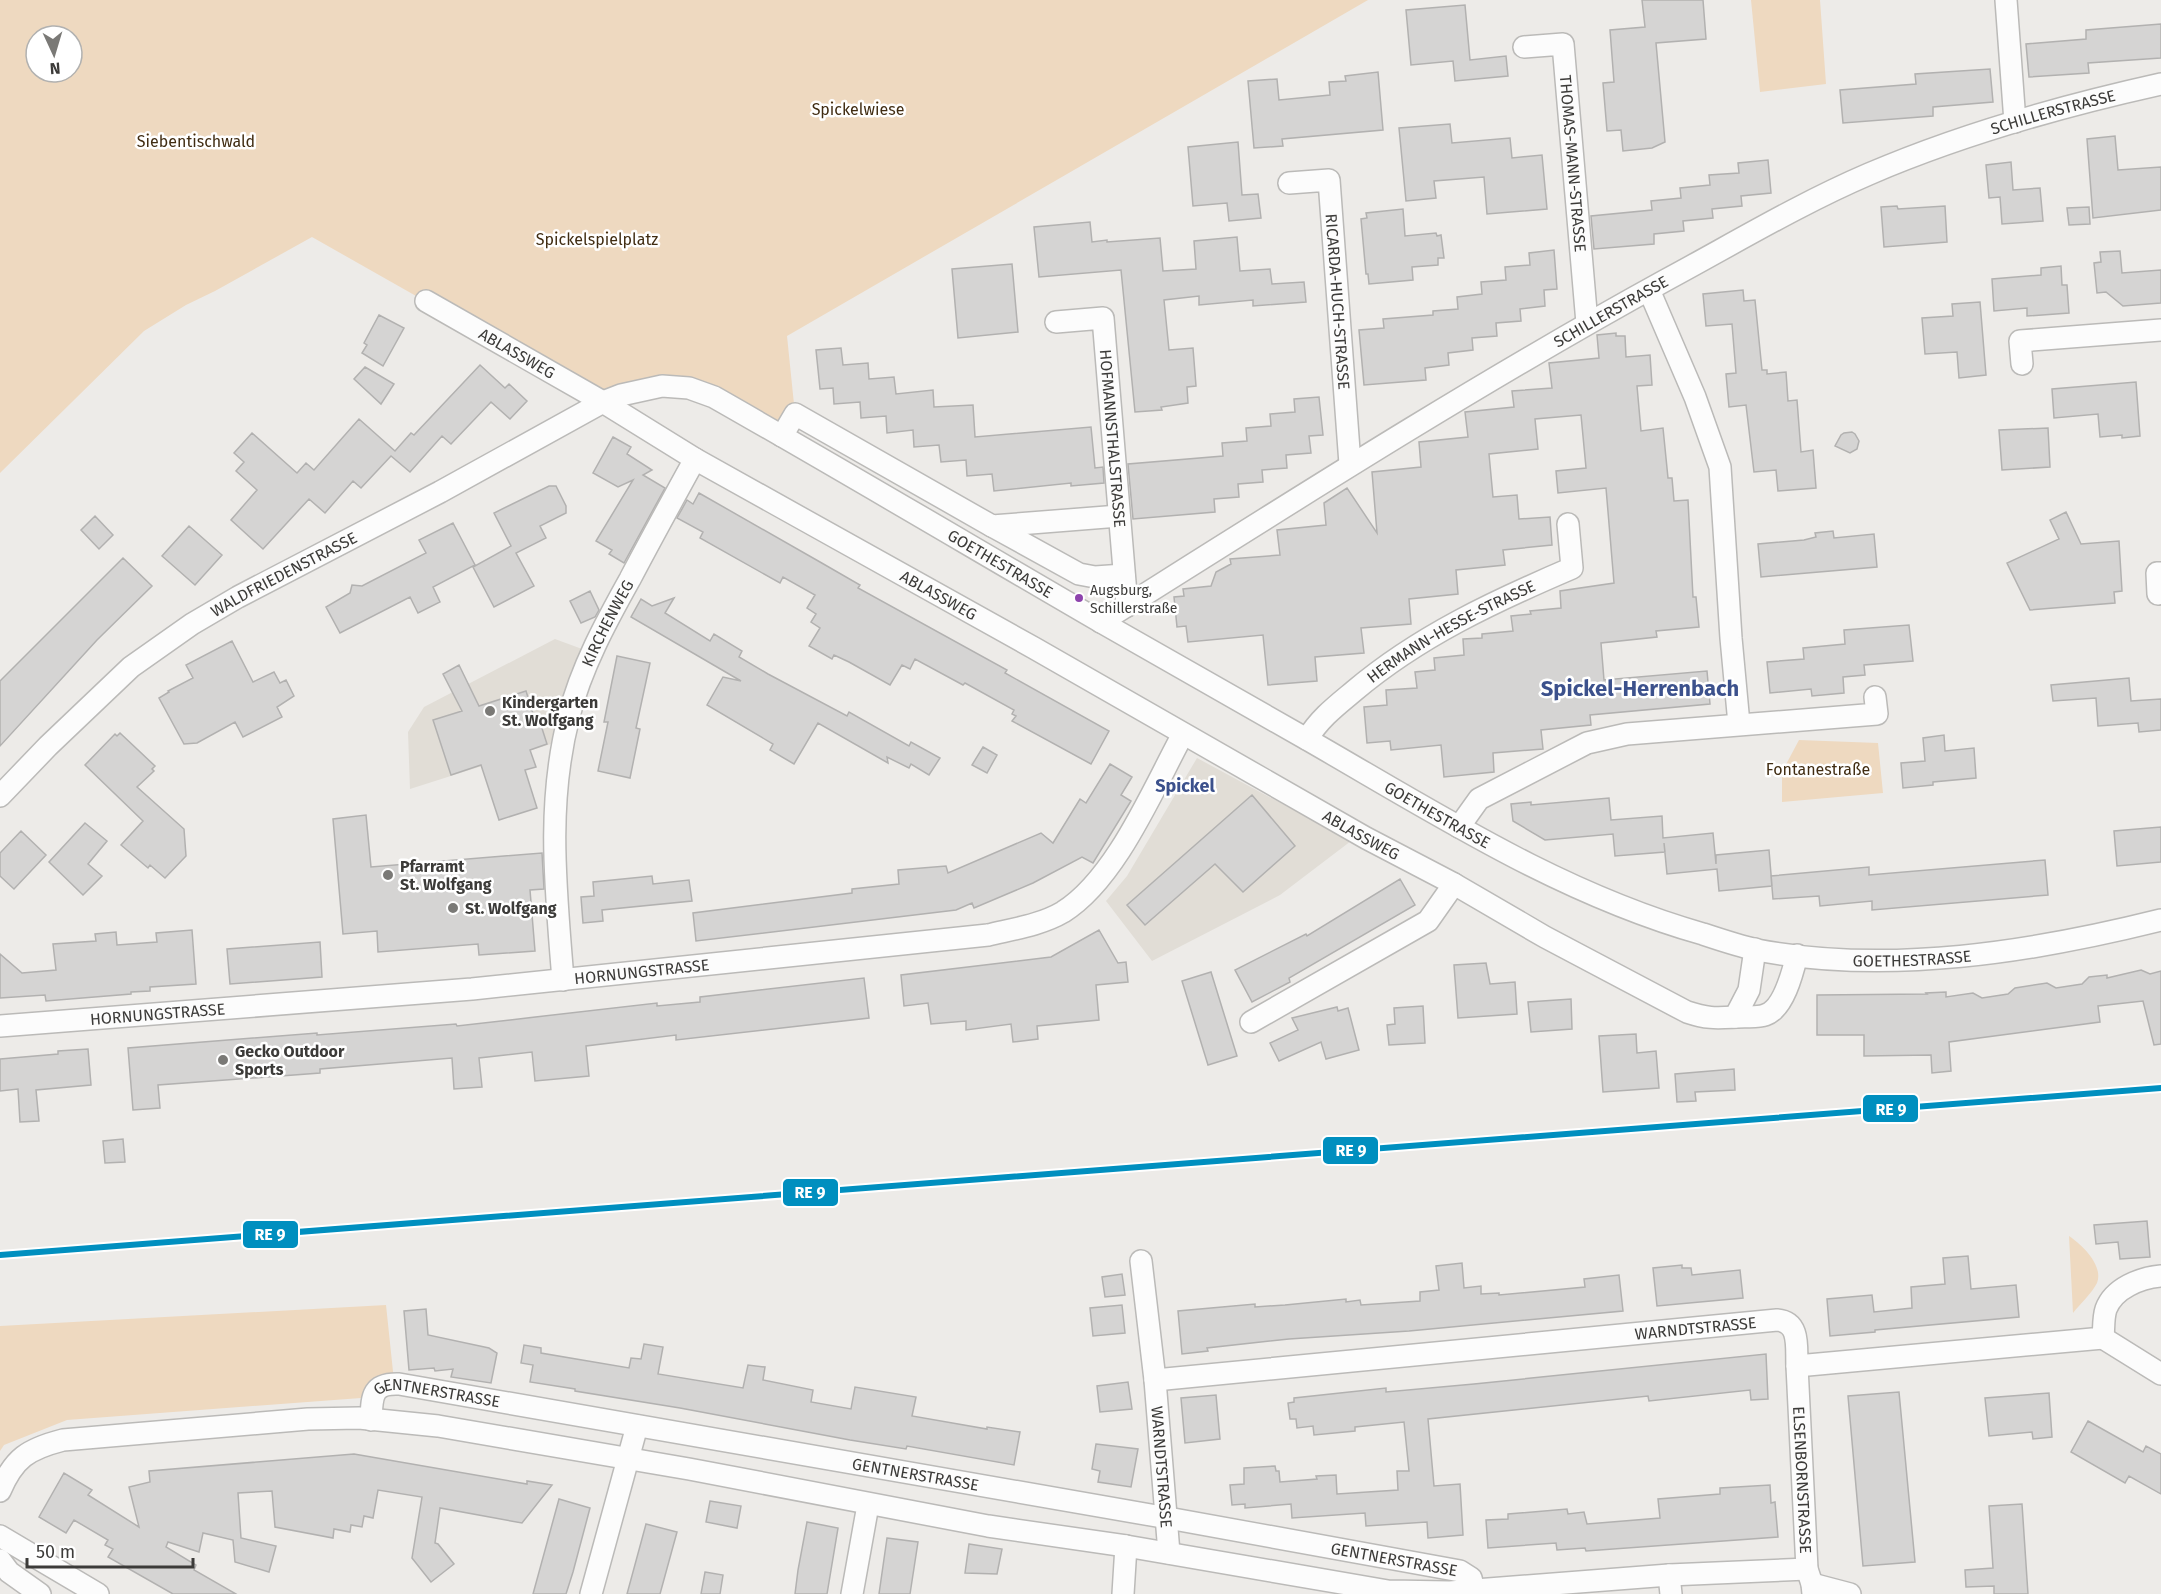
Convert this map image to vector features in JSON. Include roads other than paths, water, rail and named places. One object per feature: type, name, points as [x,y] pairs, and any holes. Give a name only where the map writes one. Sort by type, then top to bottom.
[{"type":"street","points":[[2006,0],[2015,122]]},
{"type":"street","name":"THOMAS-MANN-STRASSE","points":[[1524,47],[1563,44],[1587,323]]},
{"type":"street","name":"SCHILLERSTRASSE","points":[[1101,622],[1350,464],[1587,323],[1817,198],[1915,156],[2015,122],[2109,95],[2161,84]]},
{"type":"street","name":"RICARDA-HUCH-STRASSE","points":[[1289,183],[1329,180],[1350,464]]},
{"type":"street","points":[[1649,290],[1695,397],[1720,467],[1739,724]]},
{"type":"street","name":"ABLASSWEG","points":[[426,301],[603,402],[695,459],[1034,648],[1183,735],[1366,838],[1454,884],[1541,935],[1687,1012],[1705,1018],[1766,1015],[1777,1007],[1791,978],[1797,955]]},
{"type":"street","name":"HOFMANNSTHALSTRASSE","points":[[1056,322],[1102,318],[1127,606]]},
{"type":"street","points":[[2022,364],[2020,341],[2161,330]]},
{"type":"street","name":"GOETHESTRASSE","points":[[603,402],[637,390],[662,386],[689,388],[714,397],[1459,827],[1583,891],[1677,927],[1755,950],[1868,960],[1994,952],[2082,938],[2161,920]]},
{"type":"street","name":"WALDFRIEDENSTRASSE","points":[[0,796],[131,667],[192,624],[260,584],[434,495],[603,402]]},
{"type":"street","name":"GOETHESTRASSE","points":[[783,436],[795,414],[1079,574],[1095,577],[1124,575]]},
{"type":"street","name":"KIRCHENWEG","points":[[563,980],[553,850],[559,767],[569,714],[608,618],[695,459]]},
{"type":"street","name":"GOETHESTRASSE","points":[[992,526],[1119,516]]},
{"type":"street","name":"HERMANN-HESSE-STRASSE","points":[[1307,739],[1318,721],[1384,666],[1513,593],[1572,568],[1568,525]]},
{"type":"street","points":[[2158,594],[2157,573],[2161,573]]},
{"type":"street","points":[[1459,827],[1479,799],[1587,743],[1627,734],[1876,714],[1875,697]]},
{"type":"street","name":"HORNUNGSTRASSE","points":[[0,1026],[330,1001],[563,980],[988,935],[1037,922],[1062,912],[1085,895],[1112,862],[1183,735]]},
{"type":"street","points":[[1251,1022],[1428,921],[1454,884]]},
{"type":"street","points":[[1735,1017],[1749,990],[1755,950]]},
{"type":"street","name":"WARNDTSTRASSE","points":[[1141,1261],[1155,1380],[1170,1553]]},
{"type":"street","points":[[2103,1338],[2106,1308],[2119,1293],[2135,1281],[2161,1276]]},
{"type":"street","name":"WARNDTSTRASSE","points":[[1155,1380],[1777,1320],[1790,1324],[1794,1329],[1797,1366]]},
{"type":"street","points":[[1797,1366],[2103,1338],[2161,1374]]},
{"type":"street","name":"ELSENBORNSTRASSE","points":[[1797,1366],[1810,1582]]},
{"type":"street","name":"GENTNERSTRASSE","points":[[371,1420],[374,1393],[379,1387],[388,1383],[1460,1571],[1471,1578],[1474,1590]]},
{"type":"street","name":"GENTNERSTRASSE","points":[[0,1491],[13,1465],[26,1453],[63,1440],[308,1419],[371,1420],[438,1426],[629,1459],[988,1527],[1170,1553],[1368,1589],[1429,1593],[1810,1582],[1850,1594]]},
{"type":"street","points":[[591,1594],[637,1426]]},
{"type":"street","points":[[852,1594],[868,1505]]},
{"type":"street","points":[[0,1536],[98,1594]]},
{"type":"street","points":[[1123,1594],[1126,1546]]},
{"type":"street","points":[[3,1567],[40,1594]]},
{"type":"place","name":"Augsburg, Schillerstraße","points":[[1079,598]]},
{"type":"place","name":"Kindergarten St. Wolfgang","points":[[490,711]]},
{"type":"place","name":"Pfarramt St. Wolfgang","points":[[388,875]]},
{"type":"place","name":"St. Wolfgang","points":[[453,908]]},
{"type":"place","name":"Gecko Outdoor Sports","points":[[223,1060]]},
{"type":"district","name":"Spickel-Herrenbach","points":[[1640,688]]},
{"type":"district","name":"Spickel","points":[[1185,786]]},
{"type":"park label","name":"Spickelwiese","points":[[858,109]]},
{"type":"park label","name":"Siebentischwald","points":[[196,141]]},
{"type":"park label","name":"Spickelspielplatz","points":[[597,239]]},
{"type":"park label","name":"Fontanestraße","points":[[1818,769]]}]
